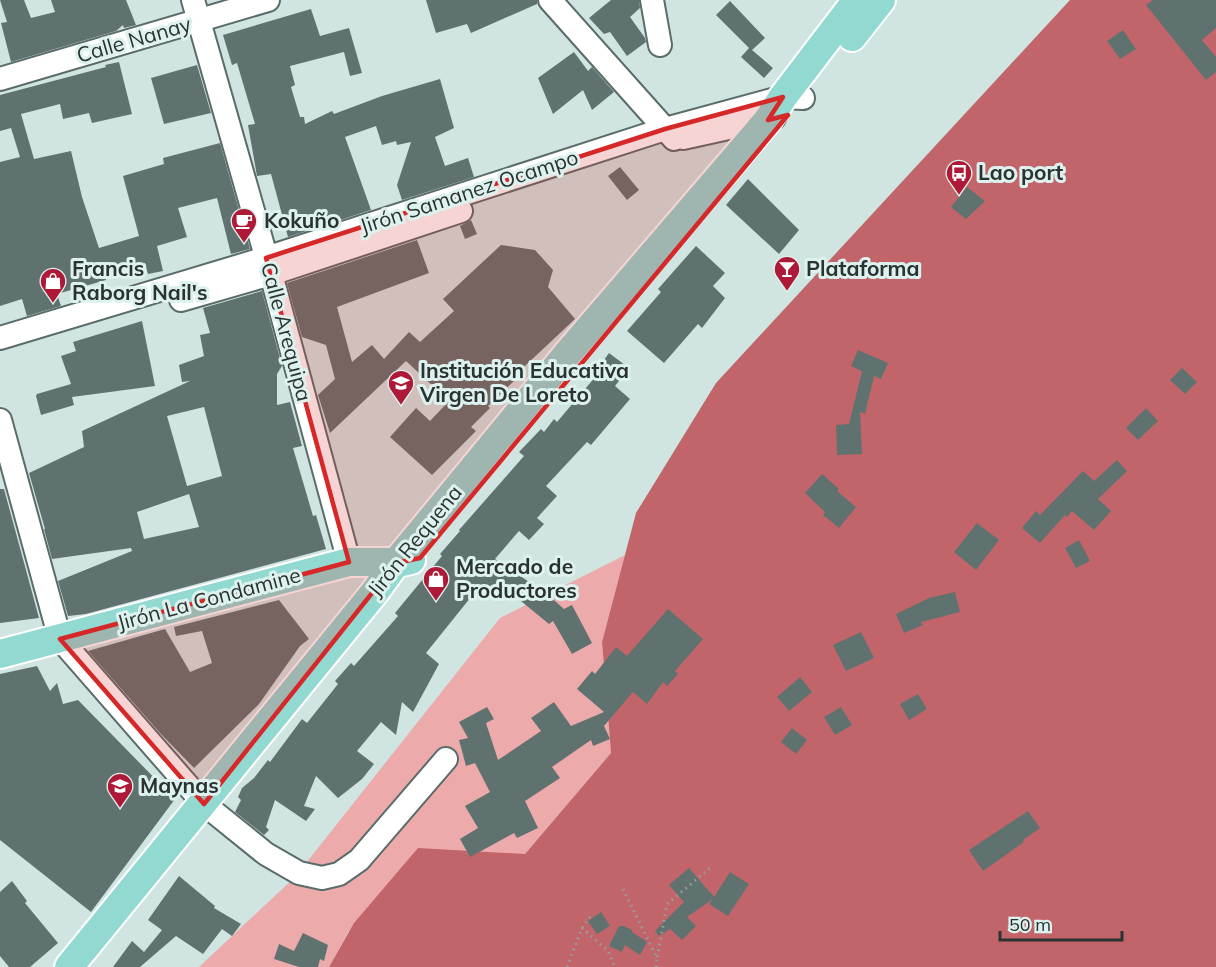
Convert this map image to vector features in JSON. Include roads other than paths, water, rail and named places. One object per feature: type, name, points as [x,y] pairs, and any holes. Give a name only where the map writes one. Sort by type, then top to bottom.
[{"type":"main road","points":[[785,108],[857,0]]},
{"type":"main road","points":[[785,108],[881,0]]},
{"type":"main road","name":"Jirón Requena","points":[[69,967],[374,593],[409,559],[575,357],[785,108]]},
{"type":"main road","name":"Jirón La Condamine","points":[[0,654],[348,562],[409,559]]},
{"type":"street","name":"Calle Nanay","points":[[0,79],[195,10],[268,0]]},
{"type":"street","points":[[550,0],[670,134]]},
{"type":"street","points":[[652,0],[660,45]]},
{"type":"street","name":"Calle Arequipa","points":[[195,10],[269,266],[348,562]]},
{"type":"street","name":"Jirón Samanez Ocampo","points":[[0,350],[269,266],[670,134],[785,108]]},
{"type":"street","name":"Jirón Samanez Ocampo","points":[[0,338],[269,266]]},
{"type":"street","points":[[0,420],[60,639],[204,804],[266,854],[299,873],[322,878],[339,874],[359,860],[446,759]]},
{"type":"place","name":"Lao port","points":[[959,196]]},
{"type":"place","name":"Kokuño","points":[[244,244]]},
{"type":"place","name":"Plataforma","points":[[787,292]]},
{"type":"place","name":"Francis Raborg Nail's","points":[[53,304]]},
{"type":"place","name":"Institución Educativa Virgen De Loreto","points":[[401,406]]},
{"type":"place","name":"Mercado de Productores","points":[[436,602]]},
{"type":"place","name":"Maynas","points":[[120,809]]}]
